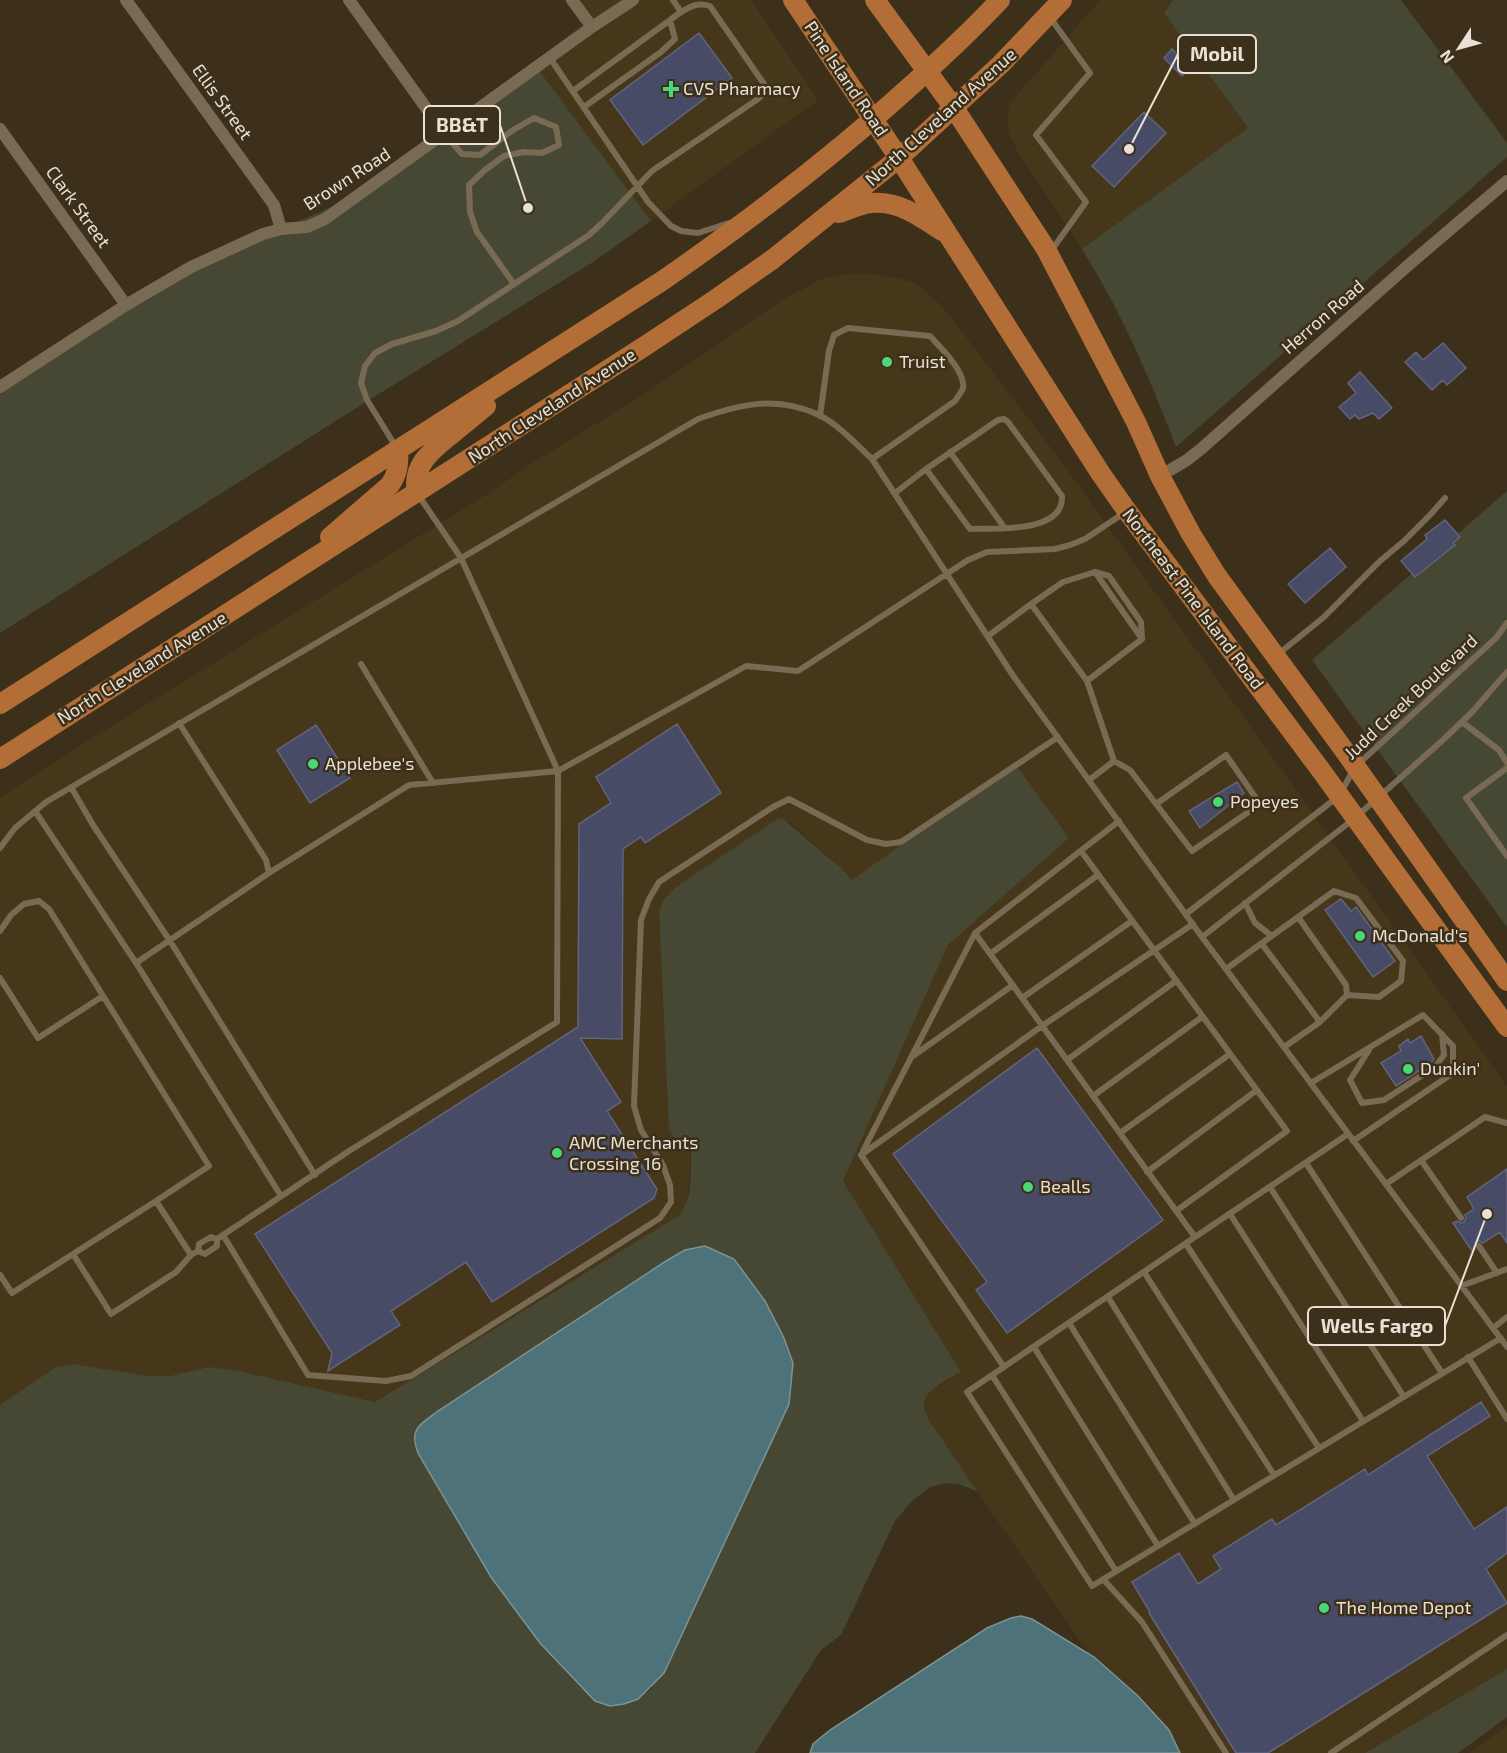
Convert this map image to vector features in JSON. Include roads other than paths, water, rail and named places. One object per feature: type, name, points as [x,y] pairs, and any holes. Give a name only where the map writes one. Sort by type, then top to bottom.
[{"type":"main road","name":"Pine Island Road","points":[[792,0],[899,158]]},
{"type":"main road","points":[[875,0],[954,108]]},
{"type":"main road","points":[[0,704],[662,281],[753,216],[874,120],[1000,0]]},
{"type":"main road","name":"North Cleveland Avenue","points":[[0,759],[417,493],[716,299],[773,259],[899,158],[1001,64],[1062,0]]},
{"type":"main road","name":"Northeast Pine Island Road","points":[[954,108],[1049,254],[1136,422],[1160,476],[1217,576],[1507,981]]},
{"type":"main road","name":"Northeast Pine Island Road","points":[[899,158],[1101,474],[1507,1027]]},
{"type":"main road","points":[[827,216],[872,203],[894,205],[919,215],[949,236]]},
{"type":"main road","points":[[417,493],[415,482],[419,467],[429,454],[555,350]]},
{"type":"main road","points":[[275,584],[390,485],[399,466],[398,450]]},
{"type":"street","name":"Ellis Street","points":[[126,0],[274,205],[281,229]]},
{"type":"street","points":[[350,0],[444,133]]},
{"type":"street","points":[[572,0],[592,27]]},
{"type":"street","name":"Brown Road","points":[[0,387],[126,305],[191,267],[263,234],[307,226],[325,219],[633,0]]},
{"type":"street","name":"Clark Street","points":[[0,129],[126,305]]},
{"type":"street","name":"Herron Road","points":[[1160,476],[1187,460],[1507,181]]},
{"type":"lane","points":[[674,0],[681,12]]},
{"type":"lane","points":[[398,450],[367,400],[361,383],[365,366],[375,353],[392,344],[436,331],[458,321],[589,235],[652,171],[765,92],[764,84],[710,6],[703,3],[681,12],[573,91]]},
{"type":"lane","points":[[1048,16],[1090,73],[1036,135],[1086,202],[1049,254]]},
{"type":"lane","points":[[584,107],[675,39],[670,20]]},
{"type":"lane","points":[[550,58],[648,202],[671,226],[681,231],[698,233],[753,216]]},
{"type":"lane","points":[[444,133],[462,154],[480,155],[513,130],[534,118],[556,127],[559,146],[542,153],[504,156],[469,185],[470,212],[477,232],[514,284]]},
{"type":"lane","points":[[820,416],[829,351],[834,335],[848,328],[930,336],[958,371],[962,378],[963,390],[955,401],[872,459]]},
{"type":"lane","points":[[0,848],[15,828],[46,802],[699,419],[729,408],[759,404],[789,405],[820,416],[846,435],[872,459],[1012,674],[1226,969],[1507,1347]]},
{"type":"lane","points":[[895,494],[926,469],[950,452],[998,420],[1004,419],[1062,496],[1063,505],[1058,512],[1034,526],[970,529],[926,469]]},
{"type":"lane","points":[[950,452],[1004,527]]},
{"type":"lane","points":[[73,1254],[111,1314],[176,1272],[191,1255],[198,1251],[205,1254],[217,1245],[220,1237],[280,1196],[557,1022],[558,771],[461,558],[417,493]]},
{"type":"lane","points":[[1275,656],[1324,617],[1380,561],[1404,541],[1445,498]]},
{"type":"lane","points":[[136,963],[269,873],[409,785],[558,771],[746,666],[798,670],[968,560],[987,552],[1055,549],[1070,545],[1085,539],[1127,511]]},
{"type":"lane","points":[[988,636],[1063,582],[1095,572],[1109,576],[1141,622],[1142,639],[1087,681]]},
{"type":"lane","points":[[1030,604],[1087,681],[1114,761],[1130,770],[1156,804],[1192,851],[1260,804],[1226,755],[1156,804]]},
{"type":"lane","name":"Judd Creek Boulevard","points":[[1339,796],[1355,767],[1496,638],[1507,623]]},
{"type":"lane","points":[[1501,631],[1507,636]]},
{"type":"lane","points":[[361,664],[433,783]]},
{"type":"lane","points":[[1203,937],[1355,818],[1462,722],[1507,672]]},
{"type":"lane","points":[[1462,722],[1499,750],[1507,766],[1466,798],[1507,856]]},
{"type":"lane","points":[[179,723],[266,860],[269,873]]},
{"type":"lane","points":[[220,1237],[308,1375],[386,1381],[411,1376],[660,1218],[671,1202],[670,1185],[663,1165],[641,1130],[634,1106],[642,920],[649,899],[659,882],[773,807],[789,799],[867,840],[886,844],[902,842],[1058,737]]},
{"type":"lane","points":[[1089,780],[1114,761]]},
{"type":"lane","points":[[71,787],[120,867],[170,941],[315,1175]]},
{"type":"lane","points":[[1186,914],[1339,796]]},
{"type":"lane","points":[[35,811],[136,963],[280,1196]]},
{"type":"lane","points":[[861,1155],[975,933],[1119,821]]},
{"type":"lane","points":[[1081,851],[1287,1131],[1176,1211]]},
{"type":"lane","points":[[990,954],[1098,875]]},
{"type":"lane","points":[[1226,969],[1334,891],[1356,898],[1403,961],[1401,981],[1379,997],[1347,995],[1320,1022],[1284,1047]]},
{"type":"lane","points":[[0,931],[11,915],[24,904],[39,902],[48,909],[209,1166],[12,1293],[0,1275]]},
{"type":"lane","points":[[1245,903],[1255,923],[1272,936]]},
{"type":"lane","points":[[1298,917],[1346,985],[1347,995]]},
{"type":"lane","points":[[1023,998],[1132,921]]},
{"type":"lane","points":[[861,1155],[1042,1026],[1193,924]]},
{"type":"lane","points":[[975,933],[1195,1237]]},
{"type":"lane","points":[[1262,944],[1320,1022]]},
{"type":"lane","points":[[0,978],[38,1038],[103,996]]},
{"type":"lane","points":[[1067,1060],[1176,981]]},
{"type":"lane","points":[[911,1057],[1013,985]]},
{"type":"lane","points":[[1311,1083],[1423,1015],[1454,1046],[1453,1073],[1353,1141]]},
{"type":"lane","points":[[1093,1096],[1202,1017]]},
{"type":"lane","points":[[1371,1047],[1350,1080],[1362,1103],[1384,1100],[1436,1067],[1444,1055],[1442,1034]]},
{"type":"lane","points":[[1120,1133],[1230,1054]]},
{"type":"lane","points":[[1147,1172],[1257,1090]]},
{"type":"lane","points":[[1386,1184],[1485,1117],[1507,1123]]},
{"type":"lane","points":[[1348,1134],[968,1392],[1092,1586],[1501,1338]]},
{"type":"lane","points":[[861,1155],[1005,1367]]},
{"type":"lane","points":[[1421,1160],[1461,1218]]},
{"type":"lane","points":[[1306,1163],[1442,1373]]},
{"type":"lane","points":[[1270,1187],[1404,1397]]},
{"type":"lane","points":[[156,1201],[191,1255]]},
{"type":"lane","points":[[1230,1214],[1363,1421]]},
{"type":"lane","points":[[1186,1244],[1319,1448]]},
{"type":"lane","points":[[1479,1246],[1497,1272]]},
{"type":"lane","points":[[1461,1286],[1507,1269]]},
{"type":"lane","points":[[1144,1272],[1274,1476]]},
{"type":"lane","points":[[1108,1297],[1234,1500]]},
{"type":"lane","points":[[1493,1328],[1507,1317]]},
{"type":"lane","points":[[1069,1323],[1194,1524]]},
{"type":"lane","points":[[1034,1347],[1158,1546]]},
{"type":"lane","points":[[1468,1358],[1507,1419]]},
{"type":"lane","points":[[992,1375],[1116,1571]]},
{"type":"lane","points":[[1103,1579],[1142,1622],[1226,1753]]},
{"type":"lane","points":[[1331,1753],[1507,1635]]},
{"type":"water","points":[[705,1246],[734,1259],[765,1301],[784,1338],[793,1363],[789,1404],[664,1673],[638,1699],[610,1706],[595,1701],[540,1643],[491,1577],[419,1455],[415,1434],[421,1424],[438,1411],[666,1261],[685,1250]]},
{"type":"water","points":[[1021,1616],[1032,1619],[1094,1657],[1138,1696],[1169,1730],[1180,1753],[810,1753],[813,1744],[830,1730],[987,1628]]},
{"type":"place","name":"CVS Pharmacy","points":[[671,89]]},
{"type":"place","name":"Mobil","points":[[1129,149]]},
{"type":"place","name":"BB&T","points":[[528,208]]},
{"type":"place","name":"Truist","points":[[887,362]]},
{"type":"place","name":"Applebee's","points":[[313,764]]},
{"type":"place","name":"Popeyes","points":[[1218,802]]},
{"type":"place","name":"McDonald's","points":[[1360,936]]},
{"type":"place","name":"Dunkin'","points":[[1408,1069]]},
{"type":"place","name":"AMC Merchants Crossing 16","points":[[557,1153]]},
{"type":"place","name":"Bealls","points":[[1028,1187]]},
{"type":"place","name":"Wells Fargo","points":[[1487,1214]]},
{"type":"place","name":"The Home Depot","points":[[1324,1608]]}]
